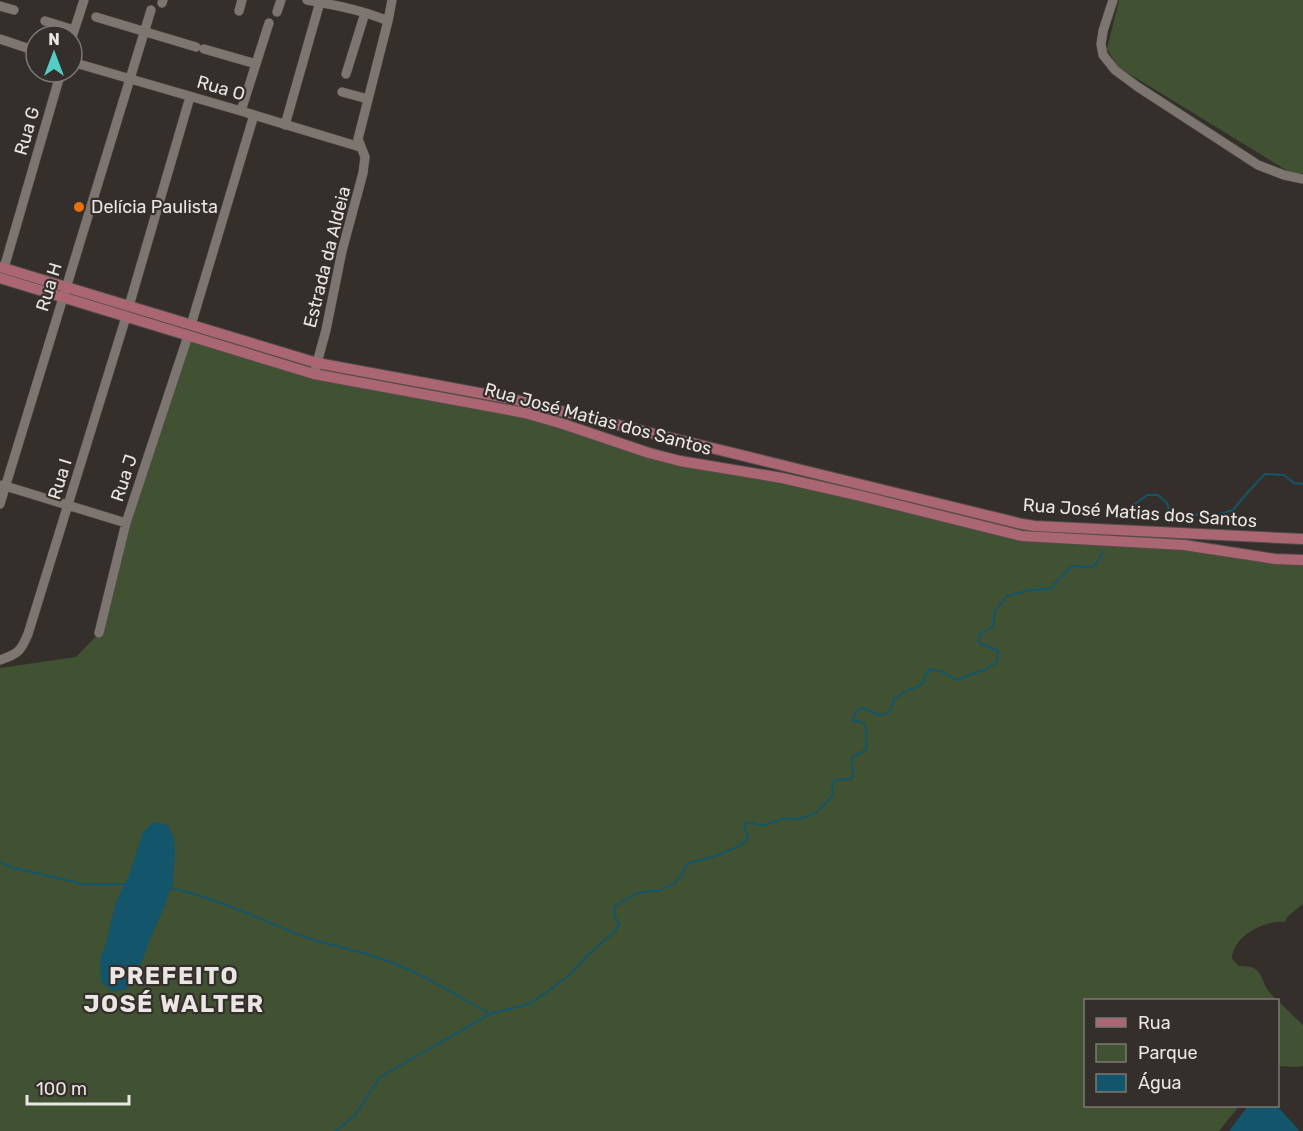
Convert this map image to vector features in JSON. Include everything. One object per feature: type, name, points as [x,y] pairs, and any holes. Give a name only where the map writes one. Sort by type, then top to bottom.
[{"type":"main road","name":"Rua José Matias dos Santos","points":[[1,271],[316,368],[525,413],[680,461],[782,478],[1022,536],[1184,545],[1275,559],[1302,560]]},
{"type":"main road","name":"Rua José Matias dos Santos","points":[[316,368],[512,399],[1022,524],[1302,539]]},
{"type":"main road","points":[[649,453],[659,449],[659,437],[655,434]]},
{"type":"main road","points":[[680,461],[677,456],[678,450],[685,441]]},
{"type":"main road","points":[[1275,559],[1281,548],[1280,538]]},
{"type":"main road","points":[[1302,539],[1299,550],[1302,560]]},
{"type":"street","points":[[76,24],[84,0]]},
{"type":"street","points":[[239,11],[242,0]]},
{"type":"street","points":[[277,12],[280,0]]},
{"type":"street","points":[[307,0],[332,4],[388,21]]},
{"type":"street","name":"Estrada da Aldeia","points":[[316,368],[349,220],[361,184],[364,157],[358,139],[392,0]]},
{"type":"street","points":[[1113,0],[1101,44],[1103,55],[1115,70],[1258,165],[1284,175],[1303,179]]},
{"type":"street","points":[[285,125],[320,2]]},
{"type":"street","points":[[0,6],[14,10]]},
{"type":"street","name":"Rua H","points":[[0,504],[3,486],[151,10]]},
{"type":"street","points":[[346,74],[364,13]]},
{"type":"street","points":[[96,17],[256,64]]},
{"type":"street","points":[[45,21],[51,24]]},
{"type":"street","points":[[241,111],[269,23]]},
{"type":"street","points":[[0,51],[2,40],[24,47]]},
{"type":"street","name":"Rua O","points":[[84,66],[360,147]]},
{"type":"street","name":"Rua G","points":[[1,271],[57,84]]},
{"type":"street","points":[[342,92],[368,99]]},
{"type":"street","name":"Rua I","points":[[0,660],[12,656],[21,649],[28,634],[69,506],[190,97]]},
{"type":"street","name":"Rua J","points":[[99,633],[126,523],[190,330],[254,115]]},
{"type":"street","points":[[3,486],[126,523]]},
{"type":"green space","points":[[1119,0],[1303,0],[1303,173],[1291,173],[1118,67],[1107,49]]},
{"type":"green space","points":[[188,336],[314,374],[486,406],[649,453],[1022,536],[1303,560],[1303,904],[1287,917],[1285,922],[1259,927],[1243,937],[1233,951],[1232,959],[1239,966],[1256,970],[1276,999],[1084,999],[1084,1107],[1238,1107],[1219,1131],[0,1131],[0,668],[76,657],[99,633],[126,523]]},
{"type":"green space","points":[[1279,1002],[1303,1025],[1303,1066],[1279,1066]]},
{"type":"water","points":[[153,822],[168,825],[174,838],[173,882],[135,977],[126,989],[112,991],[101,982],[100,959],[116,902],[129,875],[143,832]]},
{"type":"water","points":[[1247,1107],[1278,1107],[1300,1131],[1229,1131]]},
{"type":"waterway","points":[[1122,518],[1128,509],[1147,495],[1158,495],[1167,503],[1170,514],[1217,515],[1233,510],[1265,474],[1284,475],[1294,483],[1303,484]]},
{"type":"waterway","points":[[336,1131],[355,1115],[380,1077],[490,1014],[531,1003],[567,977],[616,930],[619,923],[615,917],[614,908],[618,904],[636,894],[653,890],[660,891],[681,877],[689,863],[716,856],[741,845],[748,838],[745,823],[763,825],[784,818],[807,817],[817,811],[833,794],[832,786],[835,780],[850,779],[854,775],[852,757],[866,750],[865,725],[852,720],[857,711],[863,708],[874,713],[887,714],[894,699],[922,684],[929,669],[943,672],[956,680],[986,669],[997,662],[998,651],[979,643],[980,634],[993,626],[995,611],[1007,596],[1030,590],[1050,589],[1072,566],[1094,567],[1103,552]]},
{"type":"waterway","points":[[0,862],[10,867],[83,884],[126,884]]},
{"type":"waterway","points":[[170,888],[223,904],[308,938],[393,963],[436,983],[490,1014]]},
{"type":"place","name":"Delícia Paulista","points":[[79,207]]},
{"type":"district","name":"PREFEITO JOSÉ WALTER","points":[[174,990]]}]
